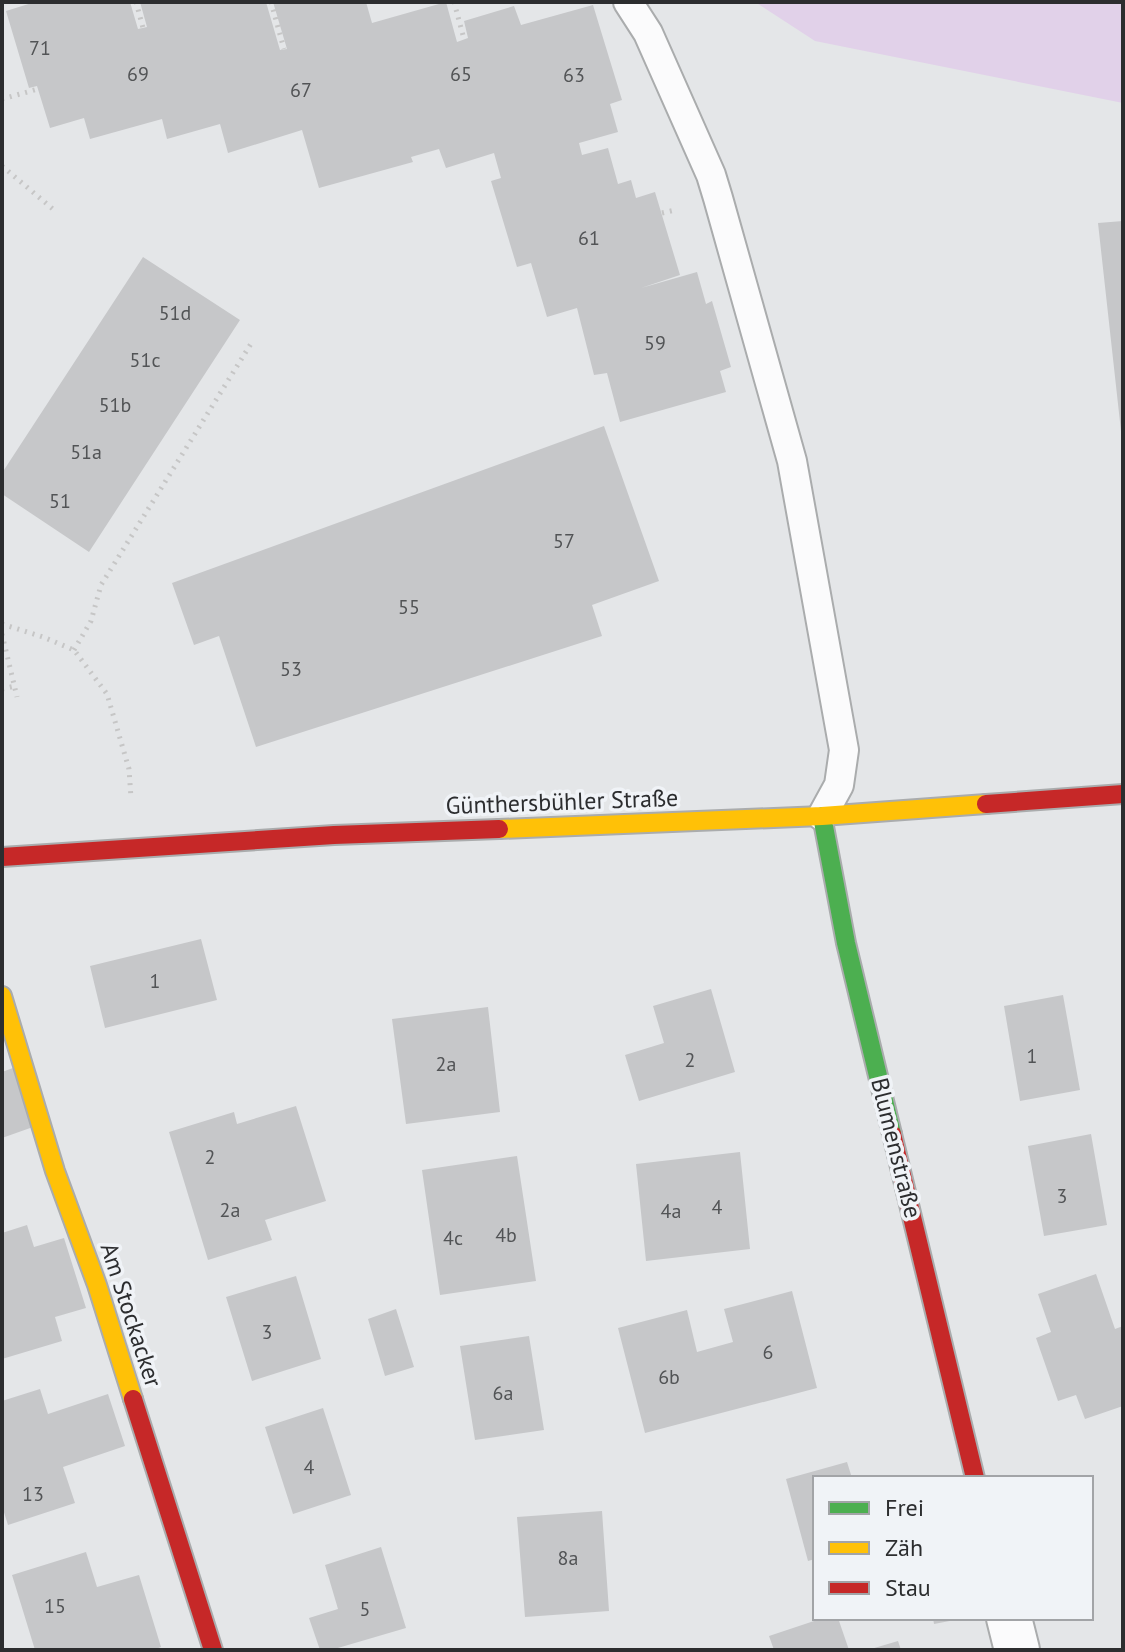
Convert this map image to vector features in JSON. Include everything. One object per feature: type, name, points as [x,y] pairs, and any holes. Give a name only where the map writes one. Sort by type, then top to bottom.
[{"type":"street","name":"Günthersbühler Straße","points":[[2,857],[334,835],[822,816],[1123,794]]},
{"type":"street","name":"Blumenstraße","points":[[822,816],[846,943],[975,1476]]},
{"type":"street","name":"Am Stockacker","points":[[2,996],[55,1171],[97,1285],[213,1650]]},
{"type":"street","points":[[1010,1620],[1017,1650]]},
{"type":"lane","points":[[628,2],[648,33],[711,175],[792,461],[844,750],[839,785],[822,816]]},
{"type":"path","points":[[136,2],[143,28]]},
{"type":"path","points":[[271,2],[284,49]]},
{"type":"path","points":[[454,2],[464,39]]},
{"type":"path","points":[[2,99],[38,89]]},
{"type":"path","points":[[2,166],[54,210]]},
{"type":"path","points":[[74,650],[91,621],[101,585],[252,342]]},
{"type":"path","points":[[2,624],[74,650],[107,694],[129,769],[134,848]]},
{"type":"path","points":[[2,636],[17,697]]},
{"type":"path","points":[[2,689],[15,686]]},
{"type":"shaded area","points":[[755,2],[1123,2],[1123,103],[815,41]]},
{"type":"building","points":[[35,2],[130,2],[138,29],[147,27],[140,2],[266,2],[280,50],[287,49],[273,2],[366,2],[372,23],[446,2],[457,42],[468,38],[464,21],[514,6],[521,25],[593,5],[622,100],[610,104],[618,132],[579,143],[582,155],[608,148],[618,184],[631,180],[636,198],[655,192],[680,275],[641,288],[697,272],[706,304],[712,301],[731,367],[720,371],[726,392],[620,422],[607,373],[594,375],[577,308],[547,317],[531,263],[517,267],[491,181],[501,178],[494,153],[446,168],[439,149],[411,157],[413,162],[319,188],[302,130],[228,153],[220,124],[167,139],[162,119],[90,139],[84,118],[50,128],[37,86],[29,88],[6,11]]},
{"type":"building","points":[[1123,221],[1123,431],[1121,431],[1098,223]]},
{"type":"building","points":[[143,257],[240,320],[89,552],[2,494],[2,473]]},
{"type":"building","points":[[604,426],[659,581],[592,605],[602,636],[256,747],[219,636],[194,645],[172,583]]},
{"type":"building","points":[[201,939],[217,1000],[105,1028],[90,966]]},
{"type":"building","points":[[711,989],[735,1072],[639,1101],[625,1055],[664,1043],[653,1006]]},
{"type":"building","points":[[1063,995],[1080,1090],[1020,1101],[1004,1006]]},
{"type":"building","points":[[488,1007],[500,1112],[406,1124],[392,1019]]},
{"type":"building","points":[[13,1068],[33,1127],[2,1138],[2,1072]]},
{"type":"building","points":[[296,1106],[326,1201],[265,1220],[272,1240],[208,1260],[169,1132],[234,1112],[237,1124]]},
{"type":"building","points":[[1091,1134],[1107,1225],[1044,1236],[1028,1146]]},
{"type":"building","points":[[740,1152],[750,1249],[646,1261],[636,1164]]},
{"type":"building","points":[[517,1156],[536,1281],[440,1295],[422,1170]]},
{"type":"building","points":[[27,1225],[34,1247],[64,1238],[86,1308],[55,1317],[62,1341],[2,1359],[2,1233]]},
{"type":"building","points":[[1096,1274],[1115,1329],[1123,1326],[1123,1406],[1085,1419],[1076,1395],[1058,1401],[1036,1338],[1051,1332],[1038,1294]]},
{"type":"building","points":[[296,1276],[321,1359],[252,1381],[226,1297]]},
{"type":"building","points":[[792,1291],[817,1388],[645,1433],[618,1328],[687,1310],[697,1352],[733,1342],[724,1309]]},
{"type":"building","points":[[396,1309],[414,1367],[385,1376],[368,1319]]},
{"type":"building","points":[[529,1336],[544,1430],[475,1440],[460,1346]]},
{"type":"building","points":[[40,1389],[48,1414],[108,1394],[125,1446],[63,1467],[75,1503],[8,1525],[2,1506],[2,1401]]},
{"type":"building","points":[[323,1408],[351,1495],[293,1514],[265,1427]]},
{"type":"building","points":[[847,1462],[851,1476],[813,1476],[813,1560],[808,1561],[786,1479]]},
{"type":"building","points":[[602,1511],[609,1611],[525,1617],[517,1517]]},
{"type":"building","points":[[381,1547],[406,1628],[331,1650],[320,1650],[309,1618],[338,1609],[325,1565]]},
{"type":"building","points":[[86,1552],[97,1587],[139,1575],[161,1647],[153,1650],[35,1650],[12,1575]]},
{"type":"building","points":[[817,1620],[839,1620],[849,1650],[774,1650],[769,1636]]},
{"type":"building","points":[[933,1620],[955,1620],[934,1624]]},
{"type":"building","points":[[898,1641],[901,1650],[871,1650],[871,1649]]},
{"type":"traffic: fast","points":[[822,816],[846,943],[892,1134]]},
{"type":"traffic: slow","points":[[499,829],[822,816],[986,804]]},
{"type":"traffic: slow","points":[[2,996],[55,1171],[97,1285],[133,1399]]},
{"type":"traffic: jam","points":[[986,804],[1123,794]]},
{"type":"traffic: jam","points":[[2,857],[334,835],[499,829]]},
{"type":"traffic: jam","points":[[892,1134],[975,1476]]},
{"type":"traffic: jam","points":[[133,1399],[213,1650]]}]
